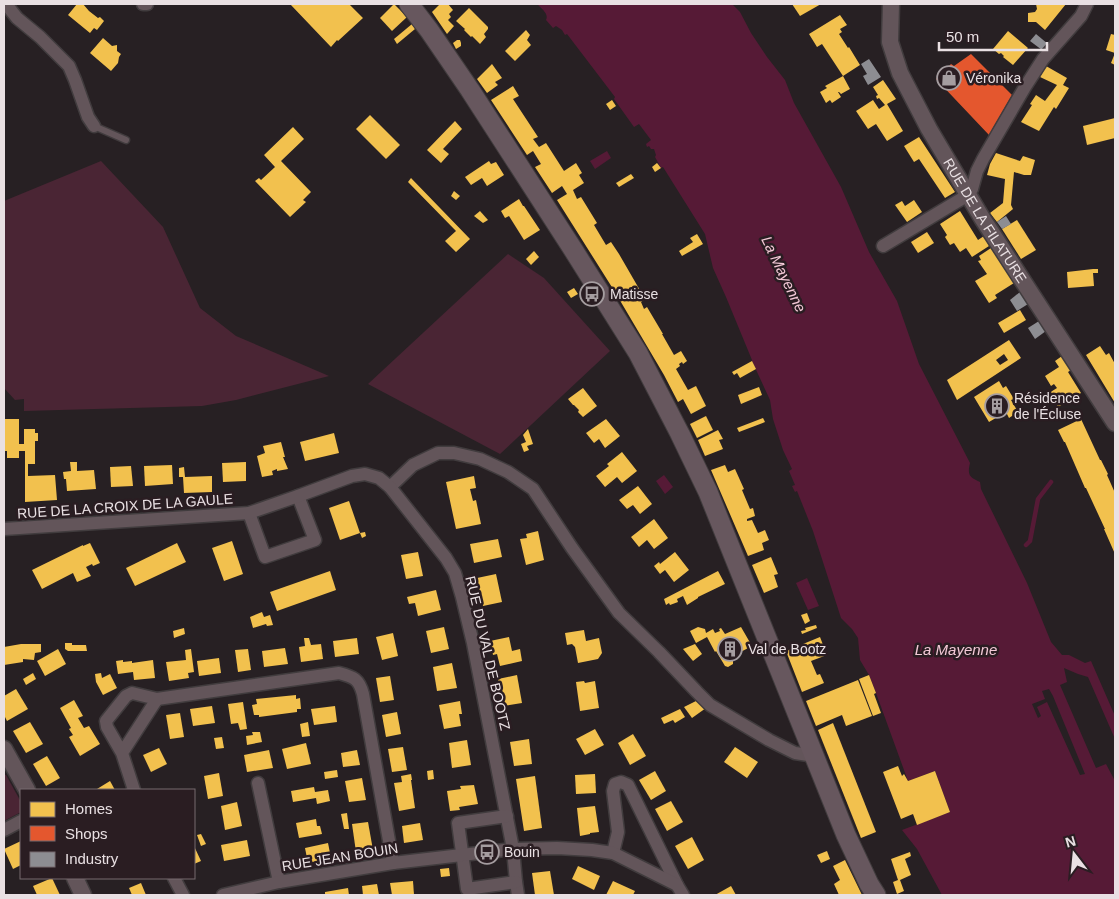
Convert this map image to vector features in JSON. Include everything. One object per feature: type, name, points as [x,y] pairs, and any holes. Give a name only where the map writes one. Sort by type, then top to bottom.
[{"type":"main road","points":[[409,4],[470,90],[638,353],[708,492],[846,835],[868,884],[876,895]]},
{"type":"street","points":[[6,4],[17,18],[40,37],[69,66],[88,117],[94,126]]},
{"type":"street","points":[[878,4],[891,4]]},
{"type":"street","name":"RUE DE LA FILATURE","points":[[891,4],[890,42],[900,73],[968,195],[1115,423]]},
{"type":"street","points":[[883,246],[968,195],[972,189],[977,171],[1043,58],[1081,16],[1087,4]]},
{"type":"street","points":[[390,487],[413,465],[438,454],[454,453],[480,459],[508,472],[533,489],[572,548],[619,613],[697,692],[710,704],[769,740],[795,753],[815,756]]},
{"type":"street","name":"RUE DE LA CROIX DE LA GAULE","points":[[4,529],[249,513],[352,476],[365,474],[379,478],[390,487]]},
{"type":"street","name":"RUE DU VAL DE BOOTZ","points":[[390,487],[446,558],[455,573],[473,643],[507,816],[518,895]]},
{"type":"street","name":"RUE DE LA CROIX DE LA GAULE","points":[[249,513],[265,557],[315,540],[298,496]]},
{"type":"street","points":[[134,789],[122,753],[107,727],[106,721],[126,696],[132,693],[157,699],[339,673],[352,676],[360,685],[363,694],[393,863]]},
{"type":"street","points":[[122,753],[157,699]]},
{"type":"street","points":[[4,749],[26,789]]},
{"type":"street","points":[[612,853],[618,832],[613,790],[615,784],[620,782],[628,785],[680,890]]},
{"type":"street","points":[[258,783],[279,882]]},
{"type":"street","points":[[507,816],[458,823],[462,855],[467,889],[516,882]]},
{"type":"street","points":[[4,830],[20,822]]},
{"type":"street","name":"RUE JEAN BOUIN","points":[[223,895],[279,882],[393,863],[513,849],[557,848],[612,853],[680,890]]},
{"type":"street","points":[[75,879],[83,895]]},
{"type":"street","points":[[175,879],[183,895]]},
{"type":"lane","points":[[94,126],[126,140]]},
{"type":"shaded area","points":[[101,161],[163,227],[200,308],[236,336],[329,376],[236,400],[202,406],[24,411],[24,399],[15,400],[4,388],[4,201]]},
{"type":"shaded area","points":[[508,254],[544,278],[610,351],[500,454],[368,384]]},
{"type":"shaded area","points":[[4,775],[6,775],[20,800],[20,813],[4,821]]},
{"type":"water","name":"La Mayenne","points":[[537,4],[732,4],[740,12],[751,33],[785,80],[794,103],[841,187],[869,252],[897,301],[919,364],[970,463],[970,476],[980,482],[981,489],[1027,583],[1051,642],[1062,655],[1069,655],[1085,663],[1091,661],[1115,716],[1115,739],[1088,677],[1064,668],[1067,682],[1060,685],[1096,768],[1106,764],[1115,781],[1115,895],[942,895],[917,849],[902,830],[950,812],[935,771],[908,781],[869,675],[860,660],[858,638],[841,618],[813,531],[797,491],[795,492],[792,486],[795,485],[789,471],[792,469],[783,450],[773,419],[770,400],[713,268],[705,234],[663,167],[661,168],[655,157],[654,149],[651,149],[649,146],[647,147],[646,144],[651,140],[639,124],[634,127],[614,99],[615,97],[567,34],[565,35],[556,26],[553,28],[546,20],[546,14]],"holes":[[[1049,689],[1085,774],[1080,775],[1047,702],[1037,707],[1041,716],[1038,718],[1032,704],[1045,699],[1042,691]]]},
{"type":"water","points":[[607,151],[611,158],[595,169],[590,161]]},
{"type":"water","points":[[664,475],[673,487],[665,494],[656,481]]},
{"type":"water","points":[[807,578],[819,606],[808,610],[796,583]]},
{"type":"building: Homes","points":[[77,4],[83,4],[89,11],[104,21],[97,30],[94,28],[90,33],[68,15]]},
{"type":"building: Homes","points":[[290,4],[349,4],[363,18],[331,47]]},
{"type":"building: Homes","points":[[394,4],[407,17],[392,31],[380,18]]},
{"type":"building: Homes","points":[[440,4],[448,4],[453,10],[449,14],[451,17],[448,20],[454,26],[447,34],[432,12]]},
{"type":"building: Homes","points":[[792,4],[821,4],[800,16]]},
{"type":"building: Homes","points":[[1036,4],[1066,4],[1045,30],[1036,22],[1028,22],[1028,13],[1035,12],[1037,9]]},
{"type":"building: Homes","points":[[469,8],[488,27],[484,34],[486,37],[480,44],[456,21]]},
{"type":"building: Homes","points":[[840,15],[847,25],[840,29],[842,32],[839,34],[860,65],[843,76],[822,44],[817,47],[809,34]]},
{"type":"building: Homes","points":[[412,24],[415,29],[397,44],[394,39]]},
{"type":"building: Homes","points":[[526,30],[530,35],[527,40],[531,45],[515,61],[505,51]]},
{"type":"building: Homes","points":[[1008,31],[1028,48],[1013,65],[1001,53],[999,54],[993,49]]},
{"type":"building: Homes","points":[[1111,34],[1115,35],[1115,53],[1106,50]]},
{"type":"building: Homes","points":[[103,38],[112,46],[117,45],[117,51],[121,54],[118,63],[111,71],[90,53]]},
{"type":"building: Homes","points":[[460,40],[461,46],[456,49],[453,43]]},
{"type":"building: Homes","points":[[1115,53],[1115,65],[1111,63]]},
{"type":"building: Homes","points":[[492,64],[502,78],[495,82],[498,85],[487,93],[477,79]]},
{"type":"building: Homes","points":[[1046,66],[1067,78],[1063,85],[1069,88],[1039,131],[1021,122],[1036,95],[1045,101],[1057,85],[1040,77]]},
{"type":"building: Homes","points":[[843,76],[850,89],[841,94],[838,92],[841,97],[832,103],[830,100],[826,103],[820,92],[827,88],[825,86]]},
{"type":"building: Homes","points":[[883,80],[896,99],[887,104],[903,131],[887,141],[876,124],[868,129],[856,111],[873,100],[879,109],[885,105],[879,98],[877,99],[876,96],[878,95],[873,87]]},
{"type":"building: Homes","points":[[513,86],[519,96],[513,99],[538,137],[533,139],[539,147],[546,143],[564,171],[576,163],[582,173],[579,175],[584,183],[573,190],[577,199],[581,197],[597,223],[594,225],[606,245],[611,242],[619,254],[645,299],[641,302],[644,309],[647,307],[674,355],[681,351],[687,361],[679,364],[680,366],[676,369],[688,390],[696,386],[706,406],[691,414],[683,399],[678,402],[615,292],[557,200],[567,194],[562,186],[552,193],[535,167],[541,164],[533,151],[527,155],[491,100]]},
{"type":"building: Homes","points":[[612,100],[616,106],[610,110],[606,104]]},
{"type":"building: Homes","points":[[370,115],[400,145],[386,159],[356,129]]},
{"type":"building: Homes","points":[[1115,118],[1115,138],[1087,145],[1083,126]]},
{"type":"building: Homes","points":[[455,121],[462,129],[443,149],[449,154],[441,163],[427,150]]},
{"type":"building: Homes","points":[[293,127],[304,139],[281,161],[311,192],[303,200],[306,202],[290,217],[255,181],[259,178],[261,180],[275,167],[264,155]]},
{"type":"building: Homes","points":[[919,137],[955,192],[945,198],[919,159],[914,162],[904,146]]},
{"type":"building: Homes","points":[[996,153],[1020,161],[1023,156],[1035,160],[1031,175],[1014,172],[1011,205],[1013,209],[997,222],[990,213],[1003,203],[1005,179],[987,175]]},
{"type":"building: Homes","points":[[489,161],[491,164],[496,162],[504,175],[487,186],[482,178],[471,185],[465,177]]},
{"type":"building: Homes","points":[[657,163],[661,168],[655,172],[652,167]]},
{"type":"building: Homes","points":[[631,174],[634,178],[619,187],[616,183]]},
{"type":"building: Homes","points":[[411,178],[470,239],[456,252],[445,241],[456,231],[408,182]]},
{"type":"building: Homes","points":[[454,191],[460,196],[456,200],[451,196]]},
{"type":"building: Homes","points":[[519,199],[540,230],[524,240],[509,216],[505,218],[501,211]]},
{"type":"building: Homes","points":[[914,200],[922,212],[907,222],[895,205],[902,201],[905,206]]},
{"type":"building: Homes","points":[[480,211],[488,220],[483,223],[474,216]]},
{"type":"building: Homes","points":[[960,211],[978,240],[984,236],[989,246],[972,257],[966,248],[960,252],[954,243],[950,245],[945,237],[947,235],[940,224]]},
{"type":"building: Homes","points":[[1017,220],[1036,250],[1021,259],[1002,229]]},
{"type":"building: Homes","points":[[927,232],[934,243],[918,253],[911,242]]},
{"type":"building: Homes","points":[[697,234],[703,244],[682,256],[679,251],[693,242],[690,238]]},
{"type":"building: Homes","points":[[991,248],[1014,283],[995,295],[997,298],[989,303],[975,281],[987,274],[978,261],[981,260],[979,256]]},
{"type":"building: Homes","points":[[534,251],[539,257],[531,265],[526,259]]},
{"type":"building: Homes","points":[[1098,269],[1098,273],[1093,273],[1094,286],[1068,288],[1067,272]]},
{"type":"building: Homes","points":[[574,288],[578,294],[571,298],[567,292]]},
{"type":"building: Homes","points":[[1020,310],[1026,320],[1004,333],[998,323]]},
{"type":"building: Homes","points":[[1009,340],[1021,358],[957,400],[947,380]],"holes":[[[1004,354],[1008,360],[1000,365],[996,360]]]},
{"type":"building: Homes","points":[[1100,346],[1106,355],[1109,353],[1115,364],[1115,403],[1086,355]]},
{"type":"building: Homes","points":[[1062,356],[1071,370],[1068,372],[1081,393],[1058,407],[1049,393],[1057,388],[1054,384],[1051,386],[1045,376],[1059,367],[1055,361]]},
{"type":"building: Homes","points":[[752,361],[756,369],[740,378],[737,373],[734,375],[732,372]]},
{"type":"building: Homes","name":"Résidence de l'Écluse","points":[[999,381],[1003,388],[1006,386],[1014,399],[1011,400],[1018,412],[1009,418],[1006,412],[989,422],[974,397]]},
{"type":"building: Homes","points":[[759,387],[762,395],[741,404],[738,395]]},
{"type":"building: Homes","points":[[583,388],[597,406],[583,417],[568,399]]},
{"type":"building: Homes","points":[[706,416],[713,430],[697,438],[690,424]]},
{"type":"building: Homes","points":[[763,418],[765,422],[739,432],[737,428]]},
{"type":"building: Homes","points":[[4,419],[19,419],[19,444],[24,444],[24,429],[35,429],[35,433],[38,433],[38,441],[35,441],[35,464],[28,464],[28,476],[55,475],[57,500],[25,502],[25,451],[19,451],[19,458],[7,458],[7,451],[4,451]]},
{"type":"building: Homes","points":[[606,419],[620,436],[605,448],[599,439],[594,443],[586,433]]},
{"type":"building: Homes","points":[[1081,419],[1108,474],[1115,493],[1115,554],[1058,430]]},
{"type":"building: Homes","points":[[528,429],[533,444],[527,446],[529,450],[524,452],[521,444],[526,442],[523,435]]},
{"type":"building: Homes","points":[[718,430],[723,439],[719,440],[723,449],[705,456],[698,440]]},
{"type":"building: Homes","points":[[334,433],[339,453],[305,461],[300,442]]},
{"type":"building: Homes","points":[[281,442],[285,457],[283,457],[288,469],[277,471],[277,469],[272,471],[273,475],[262,477],[257,456],[265,453],[263,446]]},
{"type":"building: Homes","points":[[622,452],[637,471],[622,483],[617,477],[605,487],[596,476]]},
{"type":"building: Homes","points":[[70,462],[77,462],[77,471],[94,470],[96,489],[67,491],[63,472],[71,471]]},
{"type":"building: Homes","points":[[246,462],[246,481],[223,482],[222,463]]},
{"type":"building: Homes","points":[[172,465],[173,484],[145,486],[144,466]]},
{"type":"building: Homes","points":[[725,465],[728,472],[735,469],[750,509],[753,508],[755,516],[747,519],[747,521],[752,520],[758,533],[765,530],[769,540],[762,543],[764,550],[748,556],[711,470]]},
{"type":"building: Homes","points":[[131,466],[133,486],[111,487],[110,467]]},
{"type":"building: Homes","points":[[184,467],[185,477],[212,476],[212,492],[184,493],[183,477],[179,477],[179,468]]},
{"type":"building: Homes","points":[[474,476],[476,488],[470,489],[473,501],[476,500],[481,524],[456,529],[446,482]]},
{"type":"building: Homes","points":[[638,486],[652,504],[640,514],[633,505],[627,509],[619,500]]},
{"type":"building: Homes","points":[[349,501],[360,533],[340,540],[329,508]]},
{"type":"building: Homes","points":[[654,519],[668,538],[654,549],[647,540],[639,547],[631,537]]},
{"type":"building: Homes","points":[[538,531],[544,560],[526,565],[520,539],[527,538],[526,534]]},
{"type":"building: Homes","points":[[365,532],[366,536],[362,538],[360,533]]},
{"type":"building: Homes","points":[[498,539],[502,557],[474,563],[470,544]]},
{"type":"building: Homes","points":[[232,541],[243,574],[224,581],[212,548]]},
{"type":"building: Homes","points":[[90,543],[100,563],[86,567],[91,576],[77,582],[73,573],[42,589],[32,570]]},
{"type":"building: Homes","points":[[177,543],[186,562],[135,586],[126,568]]},
{"type":"building: Homes","points":[[418,552],[423,576],[406,579],[401,555]]},
{"type":"building: Homes","points":[[675,552],[689,570],[674,582],[665,570],[660,574],[654,566],[659,562],[660,564]]},
{"type":"building: Homes","points":[[771,557],[778,574],[774,575],[778,587],[764,593],[752,565]]},
{"type":"building: Homes","points":[[330,571],[336,590],[277,611],[270,592]]},
{"type":"building: Homes","points":[[718,571],[725,584],[698,597],[687,605],[683,596],[677,599],[678,602],[666,605],[664,599]]},
{"type":"building: Homes","points":[[496,574],[502,602],[483,606],[477,578]]},
{"type":"building: Homes","points":[[436,590],[441,610],[418,616],[415,603],[409,604],[407,597]]},
{"type":"building: Homes","points":[[262,612],[264,617],[270,615],[273,625],[267,626],[266,624],[253,628],[250,617]]},
{"type":"building: Homes","points":[[807,613],[810,621],[805,624],[801,615]]},
{"type":"building: Homes","points":[[816,625],[817,628],[802,634],[801,631],[806,630],[805,628]]},
{"type":"building: Homes","points":[[444,627],[449,649],[431,653],[426,631]]},
{"type":"building: Homes","name":"Val de Bootz","points":[[698,627],[705,629],[706,633],[713,629],[715,633],[720,631],[719,629],[721,628],[725,634],[741,627],[752,646],[733,656],[733,664],[728,667],[725,666],[707,637],[696,643],[690,631]]},
{"type":"building: Homes","points":[[184,628],[185,634],[174,638],[173,631]]},
{"type":"building: Homes","points":[[584,630],[586,641],[599,638],[602,653],[598,659],[578,663],[575,647],[572,644],[567,645],[565,633]]},
{"type":"building: Homes","points":[[393,633],[398,656],[382,660],[376,637]]},
{"type":"building: Homes","points":[[509,637],[512,651],[520,649],[522,661],[500,666],[497,654],[493,655],[490,641]]},
{"type":"building: Homes","points":[[820,637],[827,655],[811,661],[817,675],[820,674],[824,683],[802,692],[786,651]]},
{"type":"building: Homes","points":[[304,638],[309,638],[311,645],[321,644],[323,659],[301,662],[299,647],[305,646]]},
{"type":"building: Homes","points":[[357,638],[359,654],[335,657],[333,641]]},
{"type":"building: Homes","points":[[65,643],[86,645],[87,651],[68,651],[65,649]]},
{"type":"building: Homes","points":[[21,644],[41,644],[41,652],[35,653],[34,660],[23,659],[23,662],[4,665],[4,647]]},
{"type":"building: Homes","points":[[695,644],[702,654],[693,661],[683,649]]},
{"type":"building: Homes","points":[[285,648],[288,664],[264,667],[262,651]]},
{"type":"building: Homes","points":[[58,649],[66,664],[45,676],[37,661]]},
{"type":"building: Homes","points":[[191,649],[194,672],[188,673],[189,678],[169,681],[166,662],[186,660],[185,650]]},
{"type":"building: Homes","points":[[248,649],[251,670],[238,672],[235,650]]},
{"type":"building: Homes","points":[[219,658],[221,673],[199,676],[197,661]]},
{"type":"building: Homes","points":[[123,660],[123,662],[132,661],[132,663],[153,660],[155,678],[134,680],[133,672],[118,674],[116,661]]},
{"type":"building: Homes","points":[[452,663],[457,688],[437,691],[433,667]]},
{"type":"building: Homes","points":[[33,673],[36,679],[26,685],[23,679]]},
{"type":"building: Homes","points":[[101,673],[102,678],[110,674],[117,688],[103,695],[96,682],[95,674]]},
{"type":"building: Homes","points":[[517,675],[522,703],[503,706],[498,679]]},
{"type":"building: Homes","points":[[869,675],[881,713],[873,716],[859,679]]},
{"type":"building: Homes","points":[[390,676],[394,700],[380,702],[376,678]]},
{"type":"building: Homes","points":[[858,680],[872,716],[846,726],[842,715],[816,726],[806,701]]},
{"type":"building: Homes","points":[[584,681],[585,683],[595,681],[599,708],[580,711],[576,682]]},
{"type":"building: Homes","points":[[16,689],[28,709],[7,721],[4,715],[4,696]]},
{"type":"building: Homes","points":[[296,695],[296,699],[300,698],[301,709],[297,709],[297,712],[259,717],[259,715],[254,715],[252,705],[257,704],[256,699]]},
{"type":"building: Homes","points":[[74,700],[83,716],[78,718],[84,728],[89,726],[100,744],[80,756],[69,737],[73,735],[69,729],[71,728],[60,708]]},
{"type":"building: Homes","points":[[460,701],[462,714],[459,714],[461,726],[444,729],[439,705]]},
{"type":"building: Homes","points":[[696,701],[706,708],[692,718],[684,707]]},
{"type":"building: Homes","points":[[243,702],[247,729],[240,730],[238,723],[231,724],[228,704]]},
{"type":"building: Homes","points":[[212,706],[215,723],[193,726],[190,709]]},
{"type":"building: Homes","points":[[335,706],[337,722],[314,725],[311,709]]},
{"type":"building: Homes","points":[[680,709],[685,717],[675,723],[673,720],[664,724],[661,718]]},
{"type":"building: Homes","points":[[397,712],[401,734],[386,737],[382,715]]},
{"type":"building: Homes","points":[[180,713],[184,737],[170,739],[166,715]]},
{"type":"building: Homes","points":[[30,722],[43,744],[26,753],[13,731]]},
{"type":"building: Homes","points":[[308,722],[310,736],[302,737],[300,724]]},
{"type":"building: Homes","points":[[833,723],[876,832],[861,838],[818,730]]},
{"type":"building: Homes","points":[[595,729],[604,745],[585,755],[576,739]]},
{"type":"building: Homes","points":[[252,732],[260,732],[262,742],[247,745],[246,736],[253,735]]},
{"type":"building: Homes","points":[[633,734],[646,756],[630,765],[618,743]]},
{"type":"building: Homes","points":[[222,737],[224,748],[216,749],[214,738]]},
{"type":"building: Homes","points":[[529,739],[532,764],[514,766],[510,742]]},
{"type":"building: Homes","points":[[467,740],[471,765],[452,768],[449,743]]},
{"type":"building: Homes","points":[[306,743],[311,764],[287,769],[282,749]]},
{"type":"building: Homes","points":[[403,747],[407,770],[392,772],[388,749]]},
{"type":"building: Homes","points":[[735,747],[758,762],[747,778],[724,762]]},
{"type":"building: Homes","points":[[159,748],[167,764],[151,772],[143,755]]},
{"type":"building: Homes","points":[[269,750],[273,768],[247,772],[244,755]]},
{"type":"building: Homes","points":[[357,750],[360,765],[343,767],[341,753]]},
{"type":"building: Homes","points":[[47,756],[60,778],[46,786],[33,764]]},
{"type":"building: Homes","points":[[898,766],[902,776],[904,774],[908,781],[935,771],[950,812],[917,825],[913,814],[901,819],[883,772]]},
{"type":"building: Homes","points":[[337,770],[338,777],[325,779],[324,772]]},
{"type":"building: Homes","points":[[433,770],[434,779],[428,780],[427,771]]},
{"type":"building: Homes","points":[[655,771],[666,791],[651,800],[639,780]]},
{"type":"building: Homes","points":[[219,773],[223,796],[208,799],[204,776]]},
{"type":"building: Homes","points":[[411,774],[415,808],[399,811],[394,783],[402,782],[401,776]]},
{"type":"building: Homes","points":[[595,774],[596,793],[576,794],[575,775]]},
{"type":"building: Homes","points":[[535,776],[542,828],[524,831],[516,779]]},
{"type":"building: Homes","points":[[362,778],[366,800],[349,802],[345,781]]},
{"type":"building: Homes","points":[[110,781],[114,789],[97,789]]},
{"type":"building: Homes","points":[[474,785],[478,804],[459,807],[460,810],[450,811],[447,791],[461,789],[460,786]]},
{"type":"building: Homes","points":[[314,787],[315,792],[328,790],[330,801],[317,804],[316,798],[293,802],[291,791]]},
{"type":"building: Homes","points":[[671,801],[683,822],[667,831],[655,809]]},
{"type":"building: Homes","points":[[237,802],[242,826],[225,830],[221,806]]},
{"type":"building: Homes","points":[[595,806],[599,832],[580,836],[577,808]]},
{"type":"building: Homes","points":[[347,813],[349,829],[344,829],[341,814]]},
{"type":"building: Homes","points":[[316,819],[317,826],[320,826],[322,834],[299,838],[296,823]]},
{"type":"building: Homes","points":[[368,822],[373,850],[356,852],[352,824]]},
{"type":"building: Homes","points":[[420,823],[423,840],[404,843],[402,826]]},
{"type":"building: Homes","points":[[201,834],[206,844],[201,846],[197,835]]},
{"type":"building: Homes","points":[[692,837],[704,860],[688,869],[675,846]]},
{"type":"building: Homes","points":[[247,840],[250,856],[224,861],[221,845]]},
{"type":"building: Homes","points":[[20,841],[20,866],[13,869],[4,849]]},
{"type":"building: Homes","points":[[328,843],[331,858],[308,863],[305,848]]},
{"type":"building: Homes","points":[[195,848],[201,861],[195,864]]},
{"type":"building: Homes","points":[[827,851],[830,859],[821,863],[817,855]]},
{"type":"building: Homes","points":[[910,852],[911,856],[905,859],[911,875],[900,880],[904,891],[897,894],[893,882],[898,880],[891,859]]},
{"type":"building: Homes","points":[[845,860],[862,895],[839,895],[834,884],[840,880],[833,866]]},
{"type":"building: Homes","points":[[578,866],[600,876],[594,890],[572,879]]},
{"type":"building: Homes","points":[[449,868],[450,876],[441,877],[440,869]]},
{"type":"building: Homes","points":[[550,871],[554,895],[535,895],[532,873]]},
{"type":"building: Homes","points":[[52,879],[60,895],[37,895],[33,886]]},
{"type":"building: Homes","points":[[413,881],[414,895],[392,895],[390,883]]},
{"type":"building: Homes","points":[[613,881],[635,891],[633,895],[606,895]]},
{"type":"building: Homes","points":[[141,883],[146,895],[132,895],[129,888]]},
{"type":"building: Homes","points":[[377,884],[379,895],[363,895],[362,886]]},
{"type":"building: Homes","points":[[731,886],[736,895],[715,895]]},
{"type":"building: Homes","points":[[348,888],[349,895],[325,895],[325,892]]},
{"type":"building: Shops","points":[[971,54],[1012,95],[989,135],[936,79],[951,64],[954,66]]},
{"type":"building: Industry","points":[[1036,34],[1048,44],[1042,50],[1030,41]]},
{"type":"building: Industry","points":[[869,59],[881,77],[868,85],[863,76],[867,74],[861,64]]},
{"type":"building: Industry","points":[[1006,216],[1011,224],[1002,229],[997,222]]},
{"type":"building: Industry","points":[[1020,292],[1028,304],[1017,311],[1010,300]]},
{"type":"building: Industry","points":[[1039,321],[1046,331],[1035,339],[1028,328]]},
{"type":"waterway","points":[[1026,545],[1030,541],[1038,499],[1051,482]]},
{"type":"place","name":"Véronika","points":[[949,78]]},
{"type":"place","name":"Matisse","points":[[592,294]]},
{"type":"place","name":"Résidence de l'Écluse","points":[[997,406]]},
{"type":"place","name":"Val de Bootz","points":[[730,649]]},
{"type":"place","name":"Bouin","points":[[487,852]]}]
